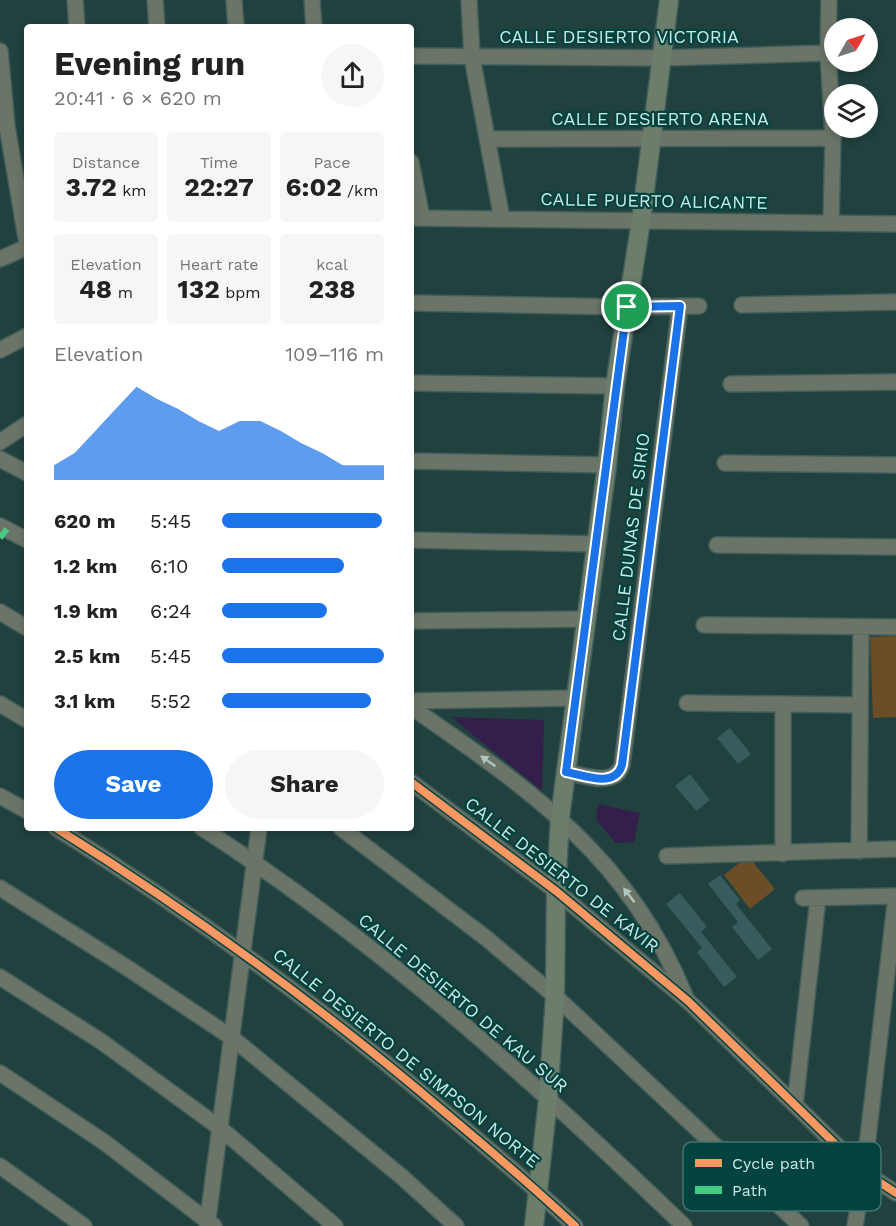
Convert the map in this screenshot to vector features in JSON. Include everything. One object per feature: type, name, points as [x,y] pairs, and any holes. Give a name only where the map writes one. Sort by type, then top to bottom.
[{"type":"main road","points":[[534,1226],[548,1100],[555,996],[556,891],[560,817],[607,465],[615,386],[641,221],[669,0]]},
{"type":"street","points":[[75,0],[78,24]]},
{"type":"street","points":[[155,0],[157,24]]},
{"type":"street","points":[[234,0],[236,24]]},
{"type":"street","points":[[312,0],[314,24]]},
{"type":"street","points":[[469,0],[472,57],[502,219]]},
{"type":"street","points":[[829,0],[829,18]]},
{"type":"street","points":[[0,51],[7,126],[24,228]]},
{"type":"street","name":"CALLE DESIERTO VICTORIA","points":[[414,56],[661,58],[824,53]]},
{"type":"street","name":"CALLE DESIERTO ARENA","points":[[487,139],[824,138]]},
{"type":"street","points":[[831,223],[833,138]]},
{"type":"street","points":[[414,196],[416,218]]},
{"type":"street","name":"CALLE PUERTO ALICANTE","points":[[416,218],[896,224]]},
{"type":"street","points":[[0,259],[24,247]]},
{"type":"street","points":[[742,305],[896,302]]},
{"type":"street","points":[[414,303],[699,306]]},
{"type":"street","name":"CALLE DUNAS DE SIRIO","points":[[566,772],[607,779],[615,777],[620,772],[680,306]]},
{"type":"street","points":[[0,350],[24,338]]},
{"type":"street","points":[[731,384],[896,382]]},
{"type":"street","points":[[414,383],[615,386]]},
{"type":"street","points":[[0,441],[24,426]]},
{"type":"street","points":[[0,459],[24,471]]},
{"type":"street","points":[[414,461],[607,465]]},
{"type":"street","points":[[725,463],[896,465]]},
{"type":"street","points":[[0,526],[24,538]]},
{"type":"street","points":[[414,540],[596,544]]},
{"type":"street","points":[[717,545],[896,547]]},
{"type":"street","points":[[0,612],[24,626]]},
{"type":"street","points":[[414,621],[585,619]]},
{"type":"street","points":[[704,625],[896,627]]},
{"type":"street","points":[[859,851],[861,627]]},
{"type":"street","points":[[414,701],[575,698]]},
{"type":"street","points":[[687,703],[860,705]]},
{"type":"street","points":[[0,704],[24,718]]},
{"type":"street","points":[[783,704],[783,854]]},
{"type":"street","name":"CALLE DESIERTO DE KAVIR","points":[[414,709],[496,766],[560,817],[600,858],[636,904],[672,962],[688,1001]]},
{"type":"street","name":"CALLE DESIERTO DE KAVIR","points":[[414,784],[556,891],[688,1001],[833,1142]]},
{"type":"street","points":[[0,796],[24,809]]},
{"type":"street","name":"CALLE DESIERTO DE SIMPSON NORTE","points":[[61,831],[243,952],[389,1065],[539,1191],[574,1226]]},
{"type":"street","name":"CALLE DESIERTO DE KAU SUR","points":[[207,831],[255,862],[344,927],[400,972],[548,1100],[684,1226]]},
{"type":"street","points":[[210,1224],[231,1037],[259,831]]},
{"type":"street","points":[[344,831],[486,938],[555,996],[711,1142]]},
{"type":"street","points":[[667,856],[896,849]]},
{"type":"street","points":[[0,888],[126,967],[231,1037],[401,1176],[456,1226]]},
{"type":"street","points":[[802,898],[896,896],[867,1142]]},
{"type":"street","points":[[795,1105],[818,898]]},
{"type":"street","points":[[0,978],[102,1042],[220,1128],[335,1226]]},
{"type":"street","points":[[0,1073],[104,1142],[210,1224]]},
{"type":"street","points":[[0,1166],[84,1226]]},
{"type":"street","name":"CALLE DESIERTO DE KAVIR","points":[[881,1183],[896,1193]]},
{"type":"street","points":[[785,1211],[801,1226]]},
{"type":"street","points":[[855,1226],[858,1211]]},
{"type":"shaded area","points":[[896,636],[896,717],[873,718],[870,637]]},
{"type":"shaded area","points":[[451,717],[544,720],[542,791]]},
{"type":"shaded area","points":[[598,804],[640,813],[634,842],[616,843],[596,820]]},
{"type":"shaded area","points":[[748,856],[775,889],[750,909],[724,875]]},
{"type":"building","points":[[730,728],[751,754],[738,764],[717,738]]},
{"type":"building","points":[[690,774],[710,800],[696,811],[675,786]]},
{"type":"building","points":[[720,875],[740,900],[736,904],[772,949],[758,960],[732,927],[738,922],[708,884]]},
{"type":"building","points":[[680,893],[707,927],[701,932],[737,977],[724,987],[697,952],[702,948],[666,904]]},
{"type":"marked path","points":[[0,538],[7,529]]},
{"type":"cycle path","points":[[566,772],[606,778],[618,772],[622,765],[680,306]]},
{"type":"cycle path","points":[[414,784],[556,891],[688,1001],[833,1142]]},
{"type":"cycle path","points":[[61,831],[158,894],[306,1000],[401,1076],[528,1183],[575,1226]]},
{"type":"cycle path","points":[[881,1183],[896,1193]]},
{"type":"route","points":[[680,306],[622,765],[615,777],[607,779],[566,772],[627,307],[680,306]]}]
